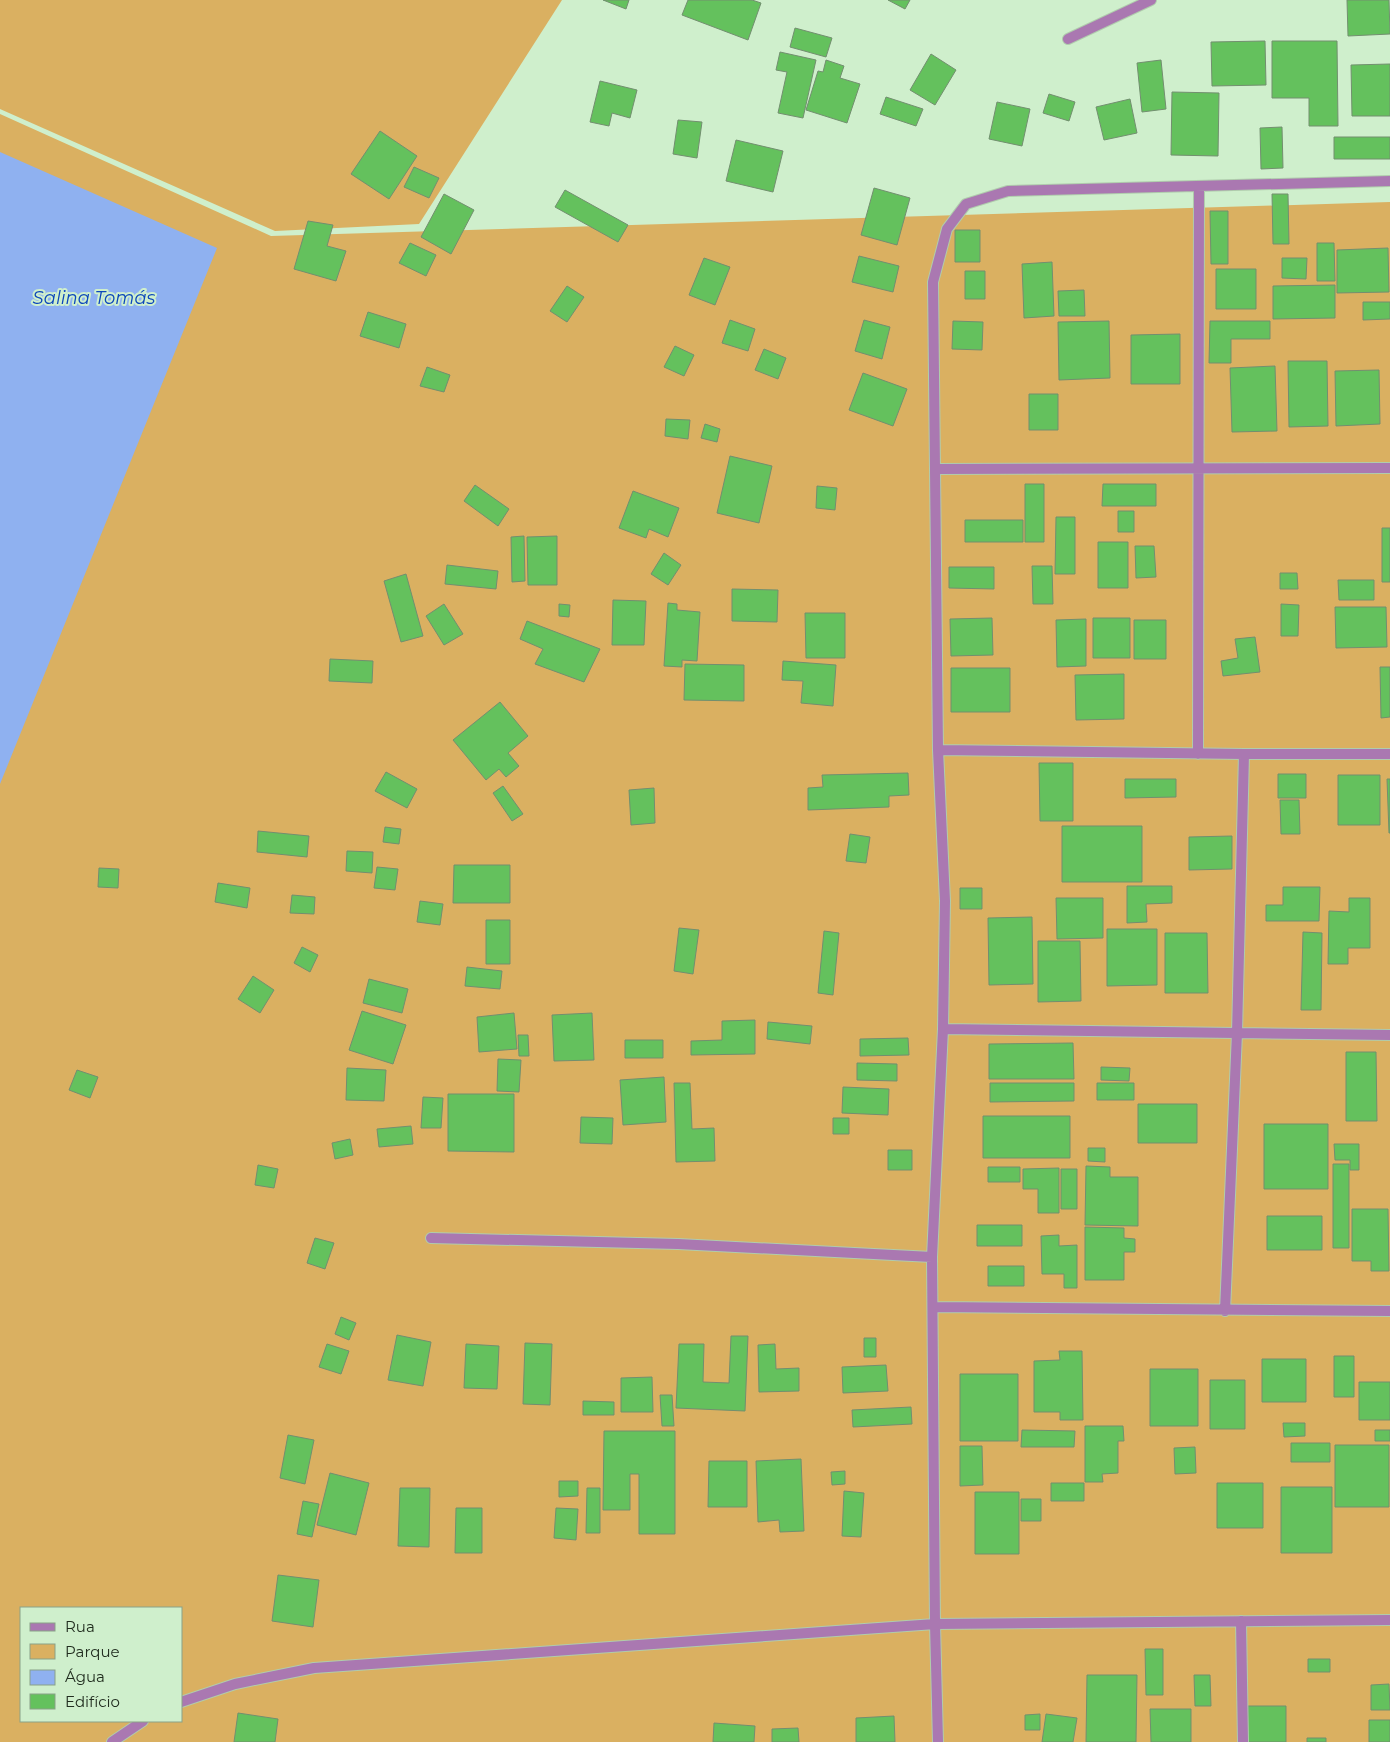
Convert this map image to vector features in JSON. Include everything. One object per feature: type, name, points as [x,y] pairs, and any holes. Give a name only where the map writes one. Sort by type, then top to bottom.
[{"type":"street","points":[[1068,39],[1151,0]]},
{"type":"street","points":[[938,1742],[935,1624],[934,1306],[932,1257],[943,1029],[945,900],[938,750],[932,282],[947,229],[966,204],[1008,191],[1390,181]]},
{"type":"street","points":[[1198,754],[1199,186]]},
{"type":"street","points":[[935,469],[1390,468]]},
{"type":"street","points":[[938,750],[1198,754],[1390,754]]},
{"type":"street","points":[[1225,1311],[1237,1033],[1244,754]]},
{"type":"street","points":[[943,1029],[1390,1035]]},
{"type":"street","points":[[431,1238],[678,1244],[932,1257]]},
{"type":"street","points":[[934,1306],[1390,1312]]},
{"type":"street","points":[[182,1702],[235,1684],[314,1668],[935,1624],[1390,1620]]},
{"type":"street","points":[[1241,1621],[1243,1742]]},
{"type":"street","points":[[112,1742],[142,1722]]},
{"type":"green space","points":[[0,0],[562,0],[419,224],[275,231],[0,109]]},
{"type":"green space","points":[[0,114],[271,236],[1390,202],[1390,1742],[0,1742]]},
{"type":"water","name":"Salina Tomás","points":[[0,152],[217,248],[0,784]]},
{"type":"building","points":[[603,0],[629,0],[626,9]]},
{"type":"building","points":[[688,0],[752,0],[761,3],[748,40],[682,15]]},
{"type":"building","points":[[888,0],[910,0],[905,9]]},
{"type":"building","points":[[1347,0],[1389,0],[1390,34],[1348,36]]},
{"type":"building","points":[[795,28],[832,38],[826,57],[790,47]]},
{"type":"building","points":[[1265,41],[1266,85],[1212,86],[1211,42]]},
{"type":"building","points":[[1272,41],[1337,41],[1338,126],[1309,126],[1309,98],[1272,98]]},
{"type":"building","points":[[780,52],[816,60],[803,118],[778,113],[787,72],[776,70]]},
{"type":"building","points":[[931,54],[956,70],[935,105],[910,90]]},
{"type":"building","points":[[826,60],[844,66],[840,78],[860,84],[847,123],[806,110],[818,71],[823,72]]},
{"type":"building","points":[[1161,60],[1166,109],[1142,112],[1137,63]]},
{"type":"building","points":[[1390,64],[1390,116],[1352,116],[1351,65]]},
{"type":"building","points":[[600,81],[637,90],[630,118],[612,113],[609,126],[590,122]]},
{"type":"building","points":[[1172,92],[1219,93],[1218,156],[1171,155]]},
{"type":"building","points":[[1049,94],[1075,102],[1069,121],[1043,113]]},
{"type":"building","points":[[886,97],[923,109],[916,126],[880,114]]},
{"type":"building","points":[[1130,99],[1137,133],[1104,140],[1096,107]]},
{"type":"building","points":[[997,102],[1030,109],[1022,146],[989,139]]},
{"type":"building","points":[[678,120],[702,122],[697,158],[673,154]]},
{"type":"building","points":[[1282,127],[1283,168],[1261,169],[1260,128]]},
{"type":"building","points":[[380,131],[417,156],[389,199],[351,174]]},
{"type":"building","points":[[1334,137],[1390,137],[1390,159],[1334,159]]},
{"type":"building","points":[[736,140],[783,151],[773,192],[726,181]]},
{"type":"building","points":[[414,167],[439,178],[429,198],[404,187]]},
{"type":"building","points":[[874,188],[910,198],[897,245],[861,235]]},
{"type":"building","points":[[565,190],[628,225],[618,242],[555,207]]},
{"type":"building","points":[[444,194],[474,210],[451,254],[421,237]]},
{"type":"building","points":[[1272,194],[1288,194],[1289,244],[1273,244]]},
{"type":"building","points":[[1210,211],[1228,211],[1228,264],[1211,264]]},
{"type":"building","points":[[308,221],[333,225],[327,246],[346,251],[336,281],[294,269]]},
{"type":"building","points":[[955,230],[980,230],[980,262],[955,262]]},
{"type":"building","points":[[410,243],[436,255],[426,276],[399,263]]},
{"type":"building","points":[[1317,243],[1334,243],[1335,281],[1317,281]]},
{"type":"building","points":[[1388,248],[1389,292],[1337,293],[1337,250]]},
{"type":"building","points":[[859,256],[899,266],[893,292],[852,282]]},
{"type":"building","points":[[704,258],[730,267],[715,305],[689,295]]},
{"type":"building","points":[[1282,258],[1307,258],[1306,279],[1282,278]]},
{"type":"building","points":[[1052,262],[1054,316],[1024,318],[1022,264]]},
{"type":"building","points":[[1216,269],[1256,269],[1256,309],[1216,309]]},
{"type":"building","points":[[965,271],[985,271],[985,299],[965,299]]},
{"type":"building","points":[[1335,285],[1335,318],[1273,319],[1273,286]]},
{"type":"building","points":[[567,286],[584,297],[567,322],[550,311]]},
{"type":"building","points":[[1084,290],[1085,316],[1059,316],[1058,291]]},
{"type":"building","points":[[1363,302],[1390,302],[1390,319],[1363,320]]},
{"type":"building","points":[[368,312],[406,324],[399,348],[360,336]]},
{"type":"building","points":[[730,320],[755,329],[748,351],[722,343]]},
{"type":"building","points":[[864,320],[890,327],[882,359],[855,351]]},
{"type":"building","points":[[953,321],[983,322],[982,350],[952,349]]},
{"type":"building","points":[[1109,321],[1110,378],[1059,380],[1058,322]]},
{"type":"building","points":[[1210,321],[1270,321],[1270,339],[1231,339],[1231,363],[1209,363]]},
{"type":"building","points":[[1180,334],[1180,384],[1131,384],[1131,335]]},
{"type":"building","points":[[675,346],[694,355],[684,376],[664,367]]},
{"type":"building","points":[[764,349],[786,358],[778,379],[755,370]]},
{"type":"building","points":[[1288,361],[1327,361],[1328,426],[1289,427]]},
{"type":"building","points":[[1275,366],[1277,431],[1232,432],[1230,368]]},
{"type":"building","points":[[427,367],[450,375],[444,392],[420,386]]},
{"type":"building","points":[[1379,370],[1380,424],[1336,426],[1335,371]]},
{"type":"building","points":[[863,373],[907,389],[893,426],[849,410]]},
{"type":"building","points":[[1029,394],[1058,394],[1058,430],[1029,430]]},
{"type":"building","points":[[666,419],[690,420],[688,439],[665,436]]},
{"type":"building","points":[[705,424],[720,429],[717,442],[701,438]]},
{"type":"building","points":[[730,456],[772,466],[759,523],[717,513]]},
{"type":"building","points":[[1025,484],[1044,484],[1044,542],[1025,542]]},
{"type":"building","points":[[1103,484],[1156,484],[1156,506],[1102,506]]},
{"type":"building","points":[[475,485],[509,509],[498,526],[464,501]]},
{"type":"building","points":[[817,486],[837,488],[835,510],[816,508]]},
{"type":"building","points":[[633,491],[679,508],[668,537],[649,529],[646,538],[619,528]]},
{"type":"building","points":[[1118,511],[1134,511],[1134,532],[1118,532]]},
{"type":"building","points":[[1056,517],[1075,517],[1075,574],[1055,574]]},
{"type":"building","points":[[965,520],[1023,520],[1023,542],[965,542]]},
{"type":"building","points":[[1382,528],[1390,528],[1390,582],[1382,582]]},
{"type":"building","points":[[524,536],[525,581],[512,582],[511,537]]},
{"type":"building","points":[[557,536],[557,585],[528,585],[527,537]]},
{"type":"building","points":[[1098,542],[1128,542],[1128,588],[1098,588]]},
{"type":"building","points":[[1135,546],[1154,546],[1156,577],[1136,578]]},
{"type":"building","points":[[664,553],[681,565],[668,585],[651,574]]},
{"type":"building","points":[[447,565],[498,571],[496,589],[445,584]]},
{"type":"building","points":[[1032,566],[1052,566],[1053,604],[1033,604]]},
{"type":"building","points":[[949,567],[994,567],[994,589],[949,588]]},
{"type":"building","points":[[1280,573],[1297,573],[1298,589],[1280,589]]},
{"type":"building","points":[[406,574],[423,636],[401,642],[384,581]]},
{"type":"building","points":[[1338,580],[1374,580],[1374,600],[1339,600]]},
{"type":"building","points":[[732,589],[778,590],[777,622],[732,621]]},
{"type":"building","points":[[613,600],[646,601],[644,645],[612,645]]},
{"type":"building","points":[[668,603],[677,604],[677,610],[700,612],[697,661],[682,660],[682,667],[664,666]]},
{"type":"building","points":[[444,604],[463,634],[444,645],[426,616]]},
{"type":"building","points":[[559,604],[570,605],[569,617],[559,616]]},
{"type":"building","points":[[1281,604],[1299,605],[1298,636],[1281,636]]},
{"type":"building","points":[[1335,607],[1386,607],[1387,647],[1336,648]]},
{"type":"building","points":[[805,613],[845,613],[845,658],[806,658]]},
{"type":"building","points":[[992,618],[993,655],[951,656],[950,619]]},
{"type":"building","points":[[1093,618],[1130,618],[1130,658],[1093,658]]},
{"type":"building","points":[[1086,619],[1086,666],[1057,667],[1056,620]]},
{"type":"building","points":[[1134,620],[1166,620],[1166,659],[1134,659]]},
{"type":"building","points":[[527,621],[600,649],[584,682],[535,664],[543,649],[520,639]]},
{"type":"building","points":[[1255,637],[1260,672],[1223,676],[1221,661],[1238,658],[1235,639]]},
{"type":"building","points":[[330,659],[373,661],[372,683],[329,681]]},
{"type":"building","points":[[783,661],[836,665],[833,706],[801,703],[803,681],[782,680]]},
{"type":"building","points":[[685,664],[744,665],[744,701],[684,700]]},
{"type":"building","points":[[1380,667],[1390,667],[1390,717],[1381,718]]},
{"type":"building","points":[[951,668],[1010,668],[1010,712],[951,712]]},
{"type":"building","points":[[1124,674],[1124,719],[1076,720],[1075,675]]},
{"type":"building","points":[[500,702],[528,736],[508,753],[519,766],[506,777],[499,769],[486,780],[453,740]]},
{"type":"building","points":[[1039,763],[1073,763],[1073,821],[1040,821]]},
{"type":"building","points":[[386,772],[417,789],[407,808],[375,791]]},
{"type":"building","points":[[908,773],[909,795],[889,796],[889,807],[808,810],[808,788],[823,787],[822,775]]},
{"type":"building","points":[[1278,774],[1306,774],[1306,798],[1278,798]]},
{"type":"building","points":[[1338,775],[1380,775],[1380,825],[1338,825]]},
{"type":"building","points":[[1125,779],[1176,779],[1176,797],[1125,798]]},
{"type":"building","points":[[1387,779],[1390,779],[1390,833],[1389,833]]},
{"type":"building","points":[[503,786],[523,814],[512,821],[493,793]]},
{"type":"building","points":[[654,788],[655,823],[631,825],[629,790]]},
{"type":"building","points":[[1280,800],[1299,800],[1300,834],[1281,834]]},
{"type":"building","points":[[1062,826],[1142,826],[1142,882],[1062,882]]},
{"type":"building","points":[[385,827],[401,829],[399,844],[383,842]]},
{"type":"building","points":[[258,831],[309,836],[307,857],[257,852]]},
{"type":"building","points":[[850,834],[870,837],[866,863],[846,861]]},
{"type":"building","points":[[1232,836],[1232,869],[1189,870],[1189,837]]},
{"type":"building","points":[[347,851],[373,852],[372,873],[346,871]]},
{"type":"building","points":[[454,865],[510,865],[510,903],[453,903]]},
{"type":"building","points":[[377,867],[398,869],[395,890],[374,888]]},
{"type":"building","points":[[99,868],[119,869],[118,888],[98,887]]},
{"type":"building","points":[[218,883],[250,888],[247,908],[215,902]]},
{"type":"building","points":[[1127,886],[1172,886],[1172,903],[1146,904],[1147,922],[1127,923]]},
{"type":"building","points":[[1283,887],[1320,887],[1319,921],[1266,921],[1266,905],[1283,905]]},
{"type":"building","points":[[960,888],[982,888],[982,909],[960,909]]},
{"type":"building","points":[[292,895],[315,897],[314,914],[290,913]]},
{"type":"building","points":[[1056,898],[1103,898],[1103,938],[1057,939]]},
{"type":"building","points":[[1349,898],[1370,898],[1370,948],[1348,948],[1348,964],[1328,964],[1329,911],[1349,912]]},
{"type":"building","points":[[420,901],[443,904],[440,925],[417,922]]},
{"type":"building","points":[[1032,917],[1033,984],[989,985],[988,918]]},
{"type":"building","points":[[486,920],[510,920],[510,964],[486,964]]},
{"type":"building","points":[[679,928],[699,930],[693,974],[674,971]]},
{"type":"building","points":[[1107,929],[1157,929],[1157,985],[1107,986]]},
{"type":"building","points":[[824,931],[839,933],[833,995],[818,993]]},
{"type":"building","points":[[1303,932],[1322,933],[1321,1010],[1301,1010]]},
{"type":"building","points":[[1165,933],[1207,933],[1208,993],[1165,993]]},
{"type":"building","points":[[1038,941],[1080,941],[1081,1001],[1038,1002]]},
{"type":"building","points":[[302,947],[318,955],[310,972],[294,963]]},
{"type":"building","points":[[467,967],[502,971],[500,989],[465,986]]},
{"type":"building","points":[[253,976],[274,990],[260,1013],[238,999]]},
{"type":"building","points":[[369,979],[408,989],[402,1013],[363,1003]]},
{"type":"building","points":[[362,1011],[406,1025],[393,1064],[349,1050]]},
{"type":"building","points":[[514,1013],[517,1049],[479,1052],[477,1017]]},
{"type":"building","points":[[592,1013],[594,1060],[554,1061],[552,1015]]},
{"type":"building","points":[[755,1020],[755,1054],[691,1055],[691,1041],[722,1040],[722,1021]]},
{"type":"building","points":[[768,1022],[812,1026],[810,1044],[767,1039]]},
{"type":"building","points":[[518,1035],[528,1035],[529,1056],[519,1056]]},
{"type":"building","points":[[908,1038],[909,1055],[860,1056],[860,1039]]},
{"type":"building","points":[[625,1040],[663,1040],[663,1058],[625,1058]]},
{"type":"building","points":[[1073,1043],[1074,1079],[989,1079],[989,1044]]},
{"type":"building","points":[[1346,1052],[1376,1052],[1377,1121],[1346,1121]]},
{"type":"building","points":[[498,1059],[521,1060],[519,1092],[497,1091]]},
{"type":"building","points":[[857,1063],[897,1064],[897,1081],[857,1080]]},
{"type":"building","points":[[1101,1067],[1130,1068],[1129,1081],[1101,1080]]},
{"type":"building","points":[[347,1068],[386,1070],[384,1101],[346,1100]]},
{"type":"building","points":[[77,1070],[98,1077],[90,1098],[69,1090]]},
{"type":"building","points":[[664,1077],[666,1122],[623,1125],[620,1080]]},
{"type":"building","points":[[674,1083],[690,1083],[692,1129],[714,1128],[715,1161],[676,1162]]},
{"type":"building","points":[[990,1083],[1074,1083],[1074,1101],[990,1102]]},
{"type":"building","points":[[1097,1083],[1134,1083],[1134,1100],[1097,1100]]},
{"type":"building","points":[[843,1087],[889,1089],[888,1115],[842,1113]]},
{"type":"building","points":[[448,1094],[514,1094],[514,1152],[448,1151]]},
{"type":"building","points":[[423,1097],[443,1098],[441,1128],[421,1128]]},
{"type":"building","points":[[1138,1104],[1197,1104],[1197,1143],[1138,1143]]},
{"type":"building","points":[[983,1116],[1070,1116],[1070,1158],[983,1158]]},
{"type":"building","points":[[581,1117],[613,1118],[612,1144],[580,1143]]},
{"type":"building","points":[[833,1118],[849,1118],[849,1134],[833,1134]]},
{"type":"building","points":[[1264,1124],[1328,1124],[1328,1189],[1264,1189]]},
{"type":"building","points":[[411,1126],[413,1144],[379,1147],[377,1129]]},
{"type":"building","points":[[350,1139],[353,1155],[335,1159],[332,1143]]},
{"type":"building","points":[[1334,1144],[1359,1144],[1359,1170],[1350,1170],[1350,1160],[1335,1160]]},
{"type":"building","points":[[1088,1148],[1105,1148],[1105,1162],[1088,1161]]},
{"type":"building","points":[[888,1150],[912,1150],[912,1170],[888,1170]]},
{"type":"building","points":[[1333,1164],[1349,1164],[1349,1248],[1333,1248]]},
{"type":"building","points":[[258,1165],[278,1169],[274,1188],[255,1185]]},
{"type":"building","points":[[1086,1166],[1110,1167],[1110,1177],[1138,1177],[1138,1226],[1085,1225]]},
{"type":"building","points":[[988,1167],[1020,1167],[1020,1182],[988,1182]]},
{"type":"building","points":[[1059,1168],[1059,1213],[1038,1213],[1038,1189],[1023,1189],[1023,1169]]},
{"type":"building","points":[[1061,1169],[1077,1169],[1077,1209],[1061,1209]]},
{"type":"building","points":[[1352,1209],[1388,1209],[1389,1271],[1371,1271],[1371,1261],[1352,1261]]},
{"type":"building","points":[[1267,1216],[1322,1216],[1322,1250],[1267,1250]]},
{"type":"building","points":[[977,1225],[1022,1225],[1022,1246],[977,1246]]},
{"type":"building","points":[[1085,1227],[1124,1228],[1124,1238],[1135,1239],[1135,1252],[1124,1252],[1124,1280],[1085,1280]]},
{"type":"building","points":[[1059,1235],[1059,1246],[1077,1245],[1077,1288],[1064,1288],[1064,1274],[1042,1274],[1041,1236]]},
{"type":"building","points":[[315,1238],[334,1243],[325,1269],[307,1263]]},
{"type":"building","points":[[988,1266],[1024,1266],[1024,1286],[988,1286]]},
{"type":"building","points":[[341,1317],[356,1323],[349,1340],[335,1334]]},
{"type":"building","points":[[397,1335],[431,1342],[423,1386],[388,1380]]},
{"type":"building","points":[[731,1336],[748,1336],[745,1411],[676,1408],[679,1344],[704,1344],[703,1382],[729,1383]]},
{"type":"building","points":[[864,1338],[876,1338],[876,1357],[864,1357]]},
{"type":"building","points":[[525,1343],[552,1344],[550,1405],[523,1404]]},
{"type":"building","points":[[327,1344],[349,1351],[341,1374],[319,1367]]},
{"type":"building","points":[[466,1344],[499,1346],[497,1389],[464,1388]]},
{"type":"building","points":[[775,1344],[776,1369],[799,1368],[799,1391],[759,1392],[758,1345]]},
{"type":"building","points":[[1059,1351],[1082,1351],[1083,1420],[1060,1420],[1060,1412],[1034,1412],[1034,1361],[1060,1360]]},
{"type":"building","points":[[1334,1356],[1354,1356],[1354,1397],[1334,1397]]},
{"type":"building","points":[[1262,1359],[1306,1359],[1306,1402],[1262,1402]]},
{"type":"building","points":[[886,1365],[888,1391],[843,1393],[842,1367]]},
{"type":"building","points":[[1150,1369],[1198,1369],[1198,1426],[1150,1426]]},
{"type":"building","points":[[960,1374],[1018,1374],[1018,1441],[960,1441]]},
{"type":"building","points":[[652,1377],[653,1412],[621,1412],[621,1378]]},
{"type":"building","points":[[1210,1380],[1245,1380],[1245,1429],[1210,1429]]},
{"type":"building","points":[[1359,1382],[1390,1382],[1390,1420],[1359,1420]]},
{"type":"building","points":[[660,1395],[672,1395],[674,1426],[662,1426]]},
{"type":"building","points":[[583,1401],[614,1402],[614,1415],[583,1415]]},
{"type":"building","points":[[911,1407],[912,1424],[853,1427],[852,1410]]},
{"type":"building","points":[[1283,1423],[1305,1423],[1305,1436],[1284,1437]]},
{"type":"building","points":[[1085,1426],[1123,1426],[1124,1441],[1118,1441],[1118,1473],[1102,1474],[1103,1482],[1085,1482]]},
{"type":"building","points":[[1022,1430],[1075,1431],[1074,1447],[1021,1447]]},
{"type":"building","points":[[1375,1430],[1390,1430],[1390,1441],[1375,1441]]},
{"type":"building","points":[[604,1431],[675,1431],[675,1534],[639,1534],[639,1474],[630,1474],[630,1510],[603,1510]]},
{"type":"building","points":[[288,1435],[314,1440],[305,1484],[280,1478]]},
{"type":"building","points":[[1291,1443],[1330,1443],[1330,1462],[1291,1462]]},
{"type":"building","points":[[1335,1445],[1389,1445],[1389,1507],[1335,1507]]},
{"type":"building","points":[[960,1446],[982,1446],[983,1485],[960,1486]]},
{"type":"building","points":[[1195,1447],[1196,1473],[1175,1474],[1174,1448]]},
{"type":"building","points":[[801,1459],[804,1531],[780,1532],[779,1520],[758,1522],[756,1461]]},
{"type":"building","points":[[709,1461],[747,1461],[747,1507],[708,1507]]},
{"type":"building","points":[[845,1471],[845,1484],[832,1485],[831,1472]]},
{"type":"building","points":[[330,1473],[369,1483],[356,1535],[317,1525]]},
{"type":"building","points":[[559,1481],[578,1481],[578,1496],[559,1497]]},
{"type":"building","points":[[1051,1483],[1084,1483],[1084,1501],[1051,1501]]},
{"type":"building","points":[[1217,1483],[1263,1483],[1263,1528],[1217,1528]]},
{"type":"building","points":[[1281,1487],[1332,1487],[1332,1553],[1281,1553]]},
{"type":"building","points":[[400,1488],[430,1488],[429,1547],[398,1546]]},
{"type":"building","points":[[587,1488],[600,1488],[600,1533],[586,1533]]},
{"type":"building","points":[[844,1491],[864,1493],[861,1537],[842,1536]]},
{"type":"building","points":[[975,1492],[1019,1492],[1019,1554],[975,1554]]},
{"type":"building","points":[[1021,1499],[1041,1499],[1041,1521],[1021,1521]]},
{"type":"building","points":[[303,1501],[319,1504],[312,1537],[297,1534]]},
{"type":"building","points":[[456,1508],[482,1508],[482,1553],[455,1553]]},
{"type":"building","points":[[556,1508],[578,1509],[576,1540],[554,1538]]},
{"type":"building","points":[[278,1575],[319,1580],[313,1627],[272,1621]]},
{"type":"building","points":[[1145,1649],[1163,1649],[1163,1695],[1146,1695]]},
{"type":"building","points":[[1308,1659],[1330,1659],[1330,1672],[1308,1672]]},
{"type":"building","points":[[1087,1675],[1137,1675],[1136,1742],[1086,1742]]},
{"type":"building","points":[[1194,1675],[1210,1675],[1211,1706],[1195,1706]]},
{"type":"building","points":[[1389,1684],[1390,1710],[1371,1710],[1371,1685]]},
{"type":"building","points":[[1248,1706],[1286,1706],[1286,1742],[1248,1742]]},
{"type":"building","points":[[1150,1709],[1191,1709],[1191,1742],[1151,1742]]},
{"type":"building","points":[[238,1713],[278,1719],[275,1742],[234,1742]]},
{"type":"building","points":[[1040,1714],[1040,1730],[1025,1730],[1025,1715]]},
{"type":"building","points":[[1046,1714],[1077,1718],[1073,1742],[1042,1742]]},
{"type":"building","points":[[894,1716],[895,1742],[856,1742],[856,1718]]},
{"type":"building","points":[[1369,1720],[1390,1720],[1390,1742],[1369,1742]]},
{"type":"building","points":[[714,1723],[755,1726],[754,1742],[713,1742]]},
{"type":"building","points":[[798,1728],[799,1742],[772,1742],[772,1729]]},
{"type":"building","points":[[1307,1738],[1326,1738],[1326,1742],[1307,1742]]}]
